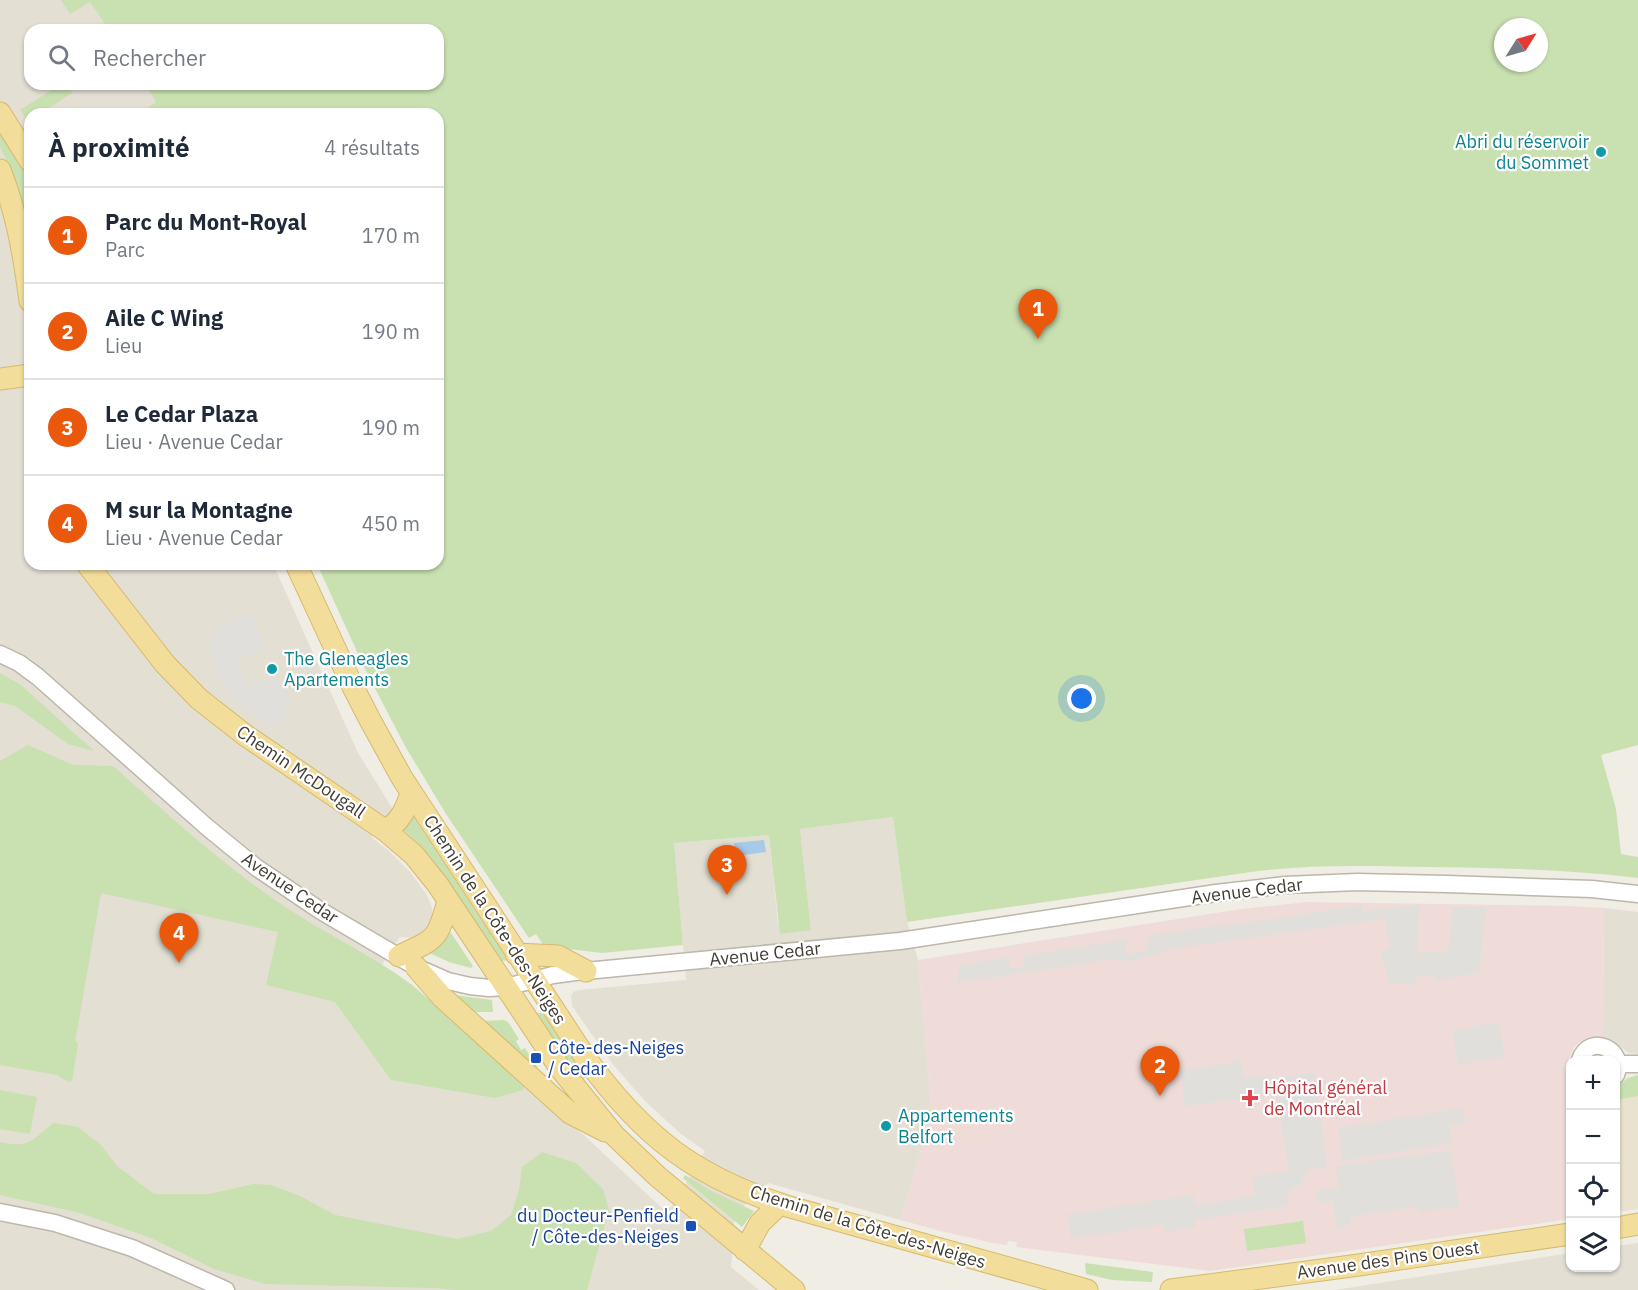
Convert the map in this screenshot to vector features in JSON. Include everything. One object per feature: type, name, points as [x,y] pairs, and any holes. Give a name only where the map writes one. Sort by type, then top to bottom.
[{"type":"main road","points":[[0,113],[24,151]]},
{"type":"main road","points":[[0,170],[12,201],[24,261]]},
{"type":"main road","points":[[0,379],[24,376]]},
{"type":"main road","name":"Chemin McDougall","points":[[92,570],[158,656],[199,699],[245,735],[386,831],[422,864],[560,1068],[614,1135]]},
{"type":"main road","name":"Chemin de la Côte-des-Neiges","points":[[299,570],[366,712],[411,793],[592,1066],[630,1112],[650,1132],[703,1172],[750,1194],[1087,1290]]},
{"type":"main road","points":[[386,831],[403,815],[411,793]]},
{"type":"main road","points":[[448,900],[441,927],[435,936],[408,961],[442,997],[570,1113],[614,1135],[657,1176],[794,1290]]},
{"type":"main road","points":[[516,954],[558,956],[586,971]]},
{"type":"main road","points":[[745,1250],[760,1223],[780,1204]]},
{"type":"main road","points":[[1620,1227],[1638,1224]]},
{"type":"main road","name":"Avenue des Pins Ouest","points":[[1171,1290],[1221,1286],[1566,1235]]},
{"type":"street","name":"Avenue Cedar","points":[[0,654],[19,663],[38,677],[208,828],[257,868],[321,911],[408,961],[441,978],[482,988],[506,987],[553,975],[586,971],[900,941],[1224,892],[1285,885],[1347,882],[1447,884],[1581,889],[1638,894]]},
{"type":"street","points":[[1582,1056],[1590,1047],[1599,1046],[1614,1056]]},
{"type":"street","points":[[1620,1068],[1638,1064]]},
{"type":"street","points":[[0,1212],[55,1223],[132,1248],[226,1290]]},
{"type":"shaded area","points":[[0,0],[95,0],[112,24],[24,24],[24,90],[154,90],[162,108],[24,108],[24,570],[276,570],[358,753],[394,811],[371,837],[410,872],[427,895],[432,908],[433,916],[429,928],[418,936],[400,937],[382,965],[412,985],[464,1029],[665,1211],[673,1205],[705,1151],[681,1134],[647,1103],[615,1067],[572,1006],[573,992],[686,980],[674,843],[769,835],[778,924],[811,930],[800,829],[893,817],[907,922],[918,960],[932,1117],[900,1220],[768,1183],[735,1214],[731,1267],[759,1290],[0,1290]]},
{"type":"shaded area","points":[[251,613],[266,647],[236,661],[247,687],[275,676],[291,699],[285,710],[287,717],[269,726],[229,697],[209,656],[212,632]]},
{"type":"shaded area","name":"Hôpital général de Montréal","points":[[1307,902],[1604,908],[1603,1037],[1591,1037],[1578,1043],[1570,1056],[1566,1056],[1566,1220],[1210,1271],[1016,1247],[1017,1242],[1008,1241],[1007,1245],[993,1243],[900,1220],[932,1117],[918,960],[1241,909]]},
{"type":"shaded area","points":[[1362,905],[1363,912],[1419,906],[1417,951],[1424,952],[1448,951],[1453,907],[1486,907],[1479,973],[1436,980],[1435,974],[1416,977],[1417,984],[1390,984],[1380,951],[1391,947],[1386,930],[1386,919],[1170,949],[1150,957],[1126,961],[1108,960],[957,983],[960,965],[1010,957],[1009,968],[1023,967],[1024,955],[1126,940],[1125,953],[1127,954],[1144,951],[1152,935]]},
{"type":"shaded area","points":[[1604,908],[1638,912],[1638,1054],[1629,1053],[1603,1037]]},
{"type":"shaded area","points":[[1499,1022],[1505,1057],[1458,1065],[1452,1030]]},
{"type":"shaded area","points":[[1241,1061],[1244,1077],[1257,1075],[1273,1078],[1314,1072],[1327,1167],[1308,1170],[1300,1185],[1287,1193],[1289,1206],[1196,1220],[1196,1227],[1165,1232],[1163,1225],[1071,1239],[1067,1214],[1193,1195],[1196,1205],[1255,1196],[1252,1177],[1289,1171],[1276,1094],[1185,1106],[1180,1070]]},
{"type":"shaded area","points":[[1638,1096],[1638,1209],[1620,1211],[1620,1110],[1620,1099]]},
{"type":"shaded area","points":[[1463,1108],[1466,1124],[1449,1126],[1452,1143],[1342,1161],[1338,1128]]},
{"type":"shaded area","points":[[1451,1150],[1459,1207],[1420,1212],[1416,1207],[1350,1217],[1351,1223],[1337,1229],[1333,1201],[1317,1203],[1316,1190],[1339,1187],[1335,1166]]},
{"type":"shaded area","points":[[1638,1243],[1638,1290],[1335,1290],[1566,1254],[1566,1272],[1620,1272],[1620,1245]]},
{"type":"green space","points":[[61,0],[1638,0],[1638,745],[1601,755],[1616,809],[1621,854],[1638,857],[1638,878],[1507,869],[1300,867],[1258,871],[907,922],[893,817],[800,829],[811,930],[780,934],[769,835],[674,843],[683,945],[602,953],[544,946],[536,934],[529,938],[446,814],[405,746],[365,669],[320,570],[444,570],[444,108],[147,108],[156,102],[149,90],[444,90],[444,24],[105,24],[90,2],[70,14]]},
{"type":"green space","points":[[52,90],[71,90],[72,93],[49,108],[24,108],[24,116],[20,110]]},
{"type":"green space","points":[[0,133],[18,161],[17,163],[24,170],[24,208],[21,197],[0,146]]},
{"type":"green space","points":[[0,673],[21,685],[94,751],[68,744],[15,706],[0,702]]},
{"type":"green space","points":[[28,745],[73,765],[113,766],[251,883],[289,910],[378,962],[412,985],[525,1083],[523,1090],[495,1098],[391,1080],[335,1002],[266,985],[278,932],[101,893],[75,1039],[78,1044],[72,1081],[69,1082],[57,1075],[0,1065],[0,761]]},
{"type":"green space","points":[[412,814],[508,960],[502,961],[437,866],[421,846],[401,828]]},
{"type":"green space","points":[[447,927],[473,966],[471,968],[449,962],[425,951]]},
{"type":"green space","points":[[454,995],[492,1000],[493,1012],[473,1012]]},
{"type":"green space","points":[[542,1012],[586,1077],[582,1080],[536,1014]]},
{"type":"green space","points":[[504,1020],[508,1022],[519,1039],[516,1041],[521,1050],[525,1048],[541,1073],[483,1021]]},
{"type":"green space","points":[[1638,1075],[1638,1096],[1620,1099],[1620,1084]]},
{"type":"green space","points":[[0,1090],[37,1097],[30,1134],[0,1129]]},
{"type":"green space","points":[[53,1123],[78,1127],[101,1145],[117,1166],[154,1194],[209,1194],[253,1184],[271,1185],[300,1196],[335,1215],[457,1239],[491,1231],[511,1215],[519,1190],[522,1167],[542,1152],[576,1163],[603,1189],[609,1210],[587,1290],[456,1290],[265,1284],[214,1269],[151,1238],[80,1213],[0,1195],[0,1142],[24,1144],[30,1142]]},
{"type":"green space","points":[[685,1175],[711,1191],[754,1211],[742,1227],[683,1178]]},
{"type":"green space","points":[[1303,1221],[1306,1243],[1247,1251],[1244,1229]]},
{"type":"green space","points":[[1085,1263],[1153,1272],[1152,1282],[1112,1280],[1086,1274]]},
{"type":"water","points":[[764,840],[766,852],[736,856],[734,843]]},
{"type":"place","name":"Abri du réservoir du Sommet","points":[[1601,152]]},
{"type":"place","name":"Parc du Mont-Royal","points":[[1038,339]]},
{"type":"place","name":"The Gleneagles Apartements","points":[[272,669]]},
{"type":"place","name":"Le Cedar Plaza","points":[[727,895]]},
{"type":"place","name":"M sur la Montagne","points":[[179,963]]},
{"type":"place","name":"Côte-des-Neiges / Cedar","points":[[536,1058]]},
{"type":"place","name":"Aile C Wing","points":[[1160,1096]]},
{"type":"place","name":"Hôpital général de Montréal","points":[[1250,1098]]},
{"type":"place","name":"Appartements Belfort","points":[[886,1126]]},
{"type":"place","name":"du Docteur-Penfield / Côte-des-Neiges","points":[[691,1226]]}]
